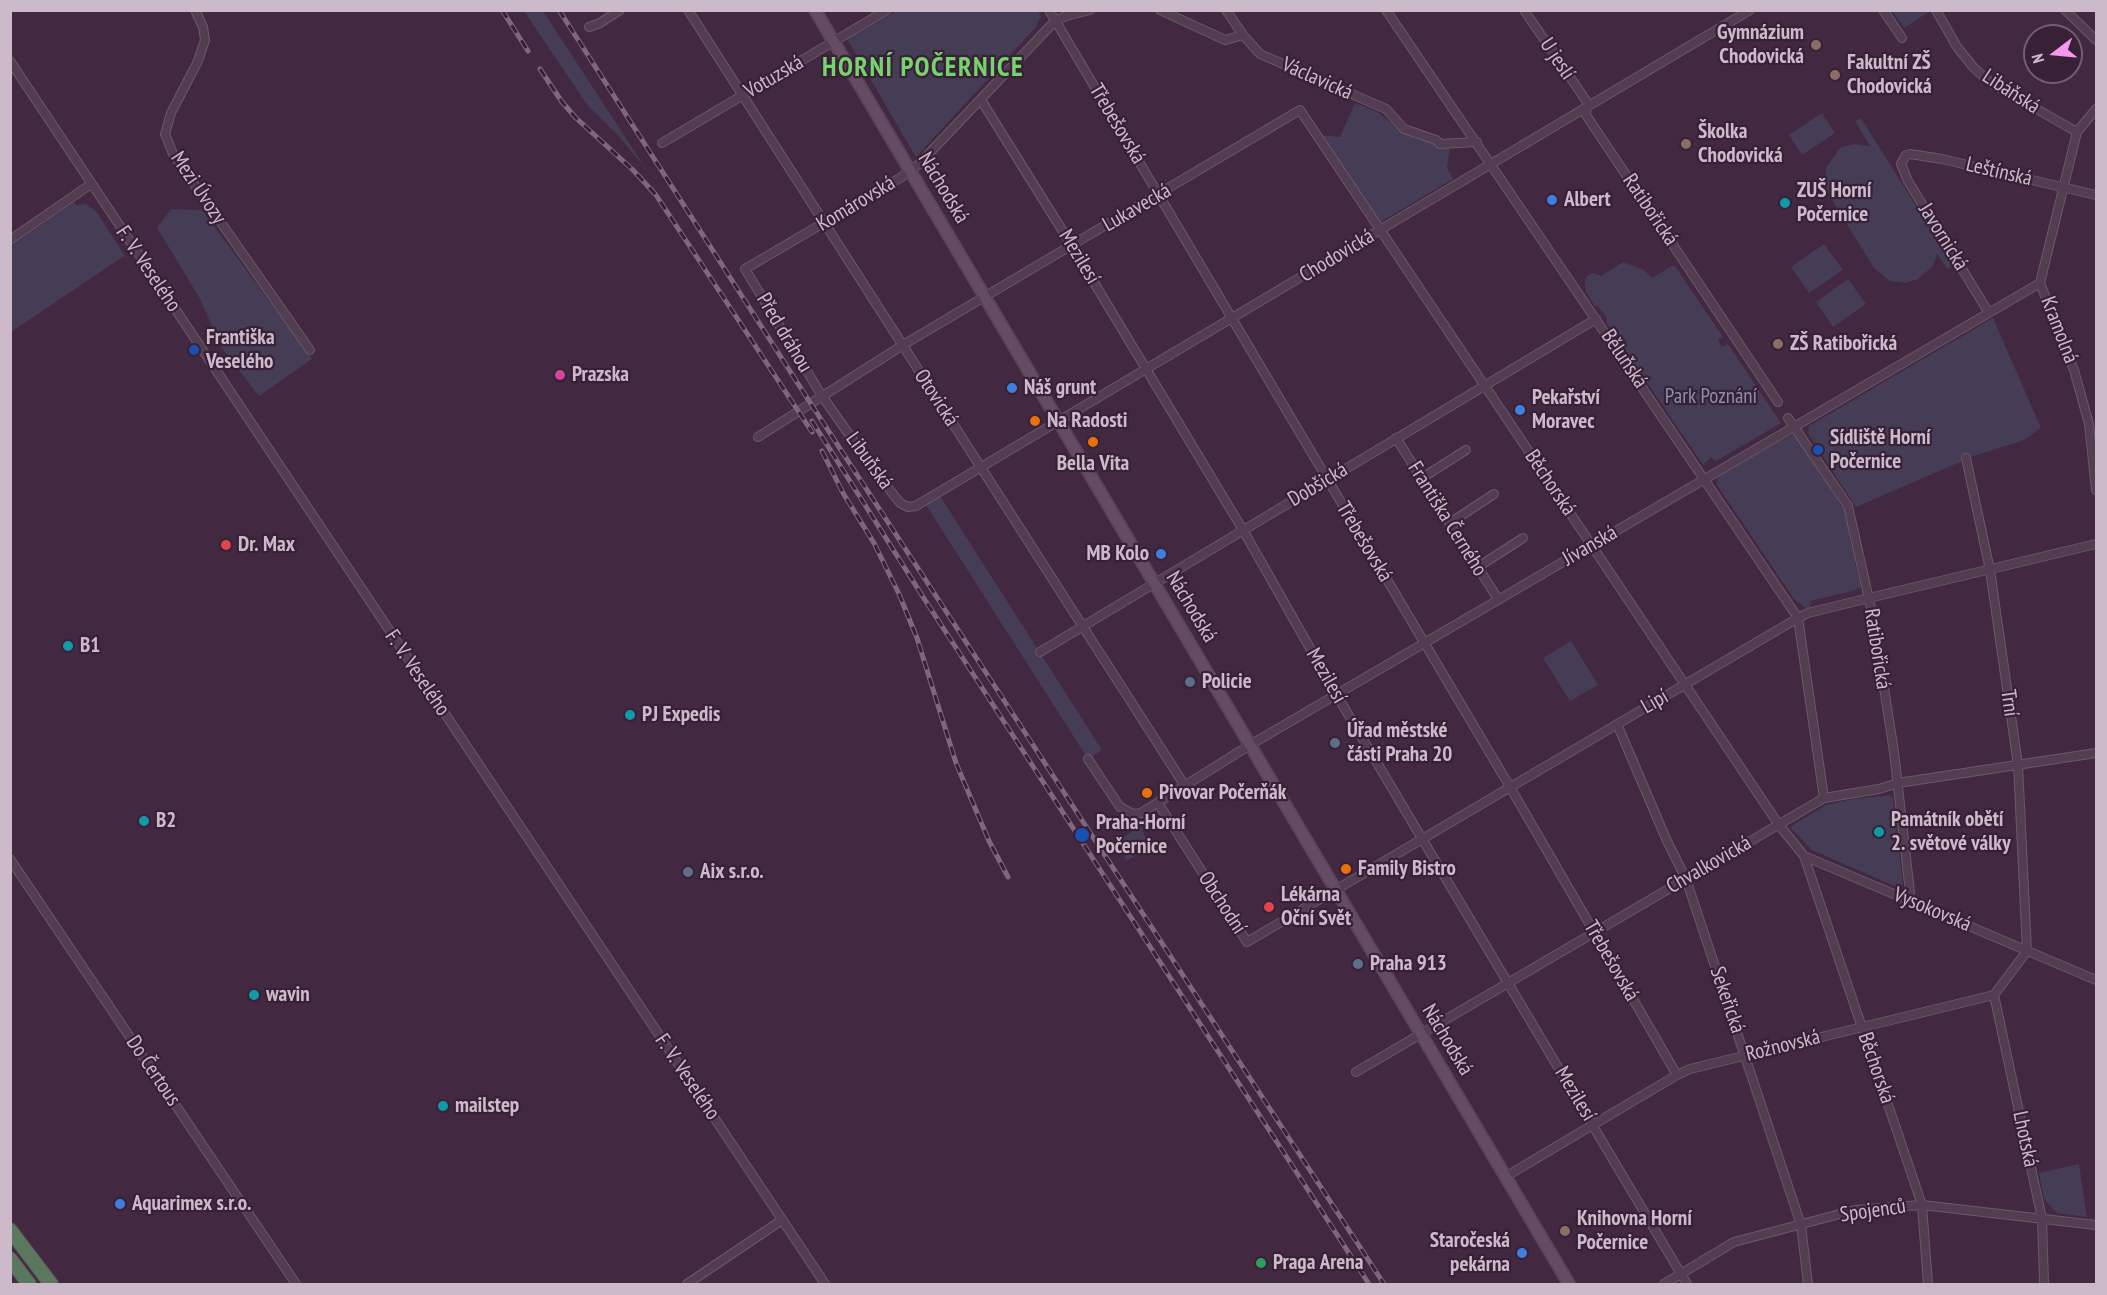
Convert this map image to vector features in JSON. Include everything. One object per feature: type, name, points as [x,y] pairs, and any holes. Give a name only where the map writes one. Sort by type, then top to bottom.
[{"type":"highway","points":[[10,1230],[51,1284]]},
{"type":"highway","points":[[10,1259],[29,1284]]},
{"type":"main road","name":"Náchodská","points":[[815,10],[1569,1284]]},
{"type":"street","name":"Mezi Úvozy","points":[[195,10],[203,27],[205,40],[198,61],[171,113],[165,134],[173,154],[310,350]]},
{"type":"street","points":[[590,27],[620,10]]},
{"type":"street","name":"Otovická","points":[[688,10],[1185,786]]},
{"type":"street","name":"Votuzská","points":[[662,143],[887,10]]},
{"type":"street","name":"Třebešovská","points":[[1049,10],[1510,787],[1677,1075]]},
{"type":"street","points":[[1055,21],[1090,10]]},
{"type":"street","points":[[1160,10],[1226,40],[1243,35],[1226,10]]},
{"type":"street","name":"Běluňská","points":[[1386,10],[1798,618],[1824,798]]},
{"type":"street","name":"U jeslí","points":[[1524,10],[1587,102],[1587,108]]},
{"type":"street","name":"Chodovická","points":[[924,501],[1750,10]]},
{"type":"street","points":[[1883,10],[1902,38]]},
{"type":"street","name":"Libáňská","points":[[1936,10],[1957,47],[1974,68],[1991,83],[2077,132]]},
{"type":"street","points":[[2065,10],[2097,40]]},
{"type":"street","name":"Komárovská","points":[[745,269],[825,224],[919,164],[1055,21]]},
{"type":"street","name":"Václavická","points":[[1243,35],[1260,54],[1386,109],[1404,129],[1440,144],[1477,142]]},
{"type":"street","name":"F. V. Veselého","points":[[10,61],[825,1284]]},
{"type":"street","name":"Mezilesí","points":[[981,100],[1243,530],[1336,694],[1687,1284]]},
{"type":"street","name":"Ratibořická","points":[[1587,108],[1586,115],[1778,402]]},
{"type":"street","name":"Kramolná","points":[[2097,109],[2077,132],[2040,283],[2093,423],[2097,490]]},
{"type":"street","name":"Lukavecká","points":[[758,437],[903,345],[1300,110],[1381,230]]},
{"type":"street","name":"Leštínská","points":[[1902,159],[1910,153],[2097,195]]},
{"type":"street","name":"Javornická","points":[[1902,159],[1901,164],[1908,181],[1989,313]]},
{"type":"street","points":[[10,240],[91,184]]},
{"type":"street","name":"Běchorská","points":[[1381,230],[1779,825]]},
{"type":"street","name":"Před dráhou","points":[[745,269],[822,396]]},
{"type":"street","name":"Jívanská","points":[[1088,759],[1120,807],[1133,814],[1141,813],[1336,694],[2040,283]]},
{"type":"street","name":"Dobšická","points":[[1040,652],[1596,319]]},
{"type":"street","name":"Libuňská","points":[[822,396],[900,503],[908,507],[916,506],[924,501]]},
{"type":"street","name":"Ratibořická","points":[[1788,418],[1848,507],[1869,598],[1898,783],[1910,892],[1906,899]]},
{"type":"street","name":"Františka Černého","points":[[1396,438],[1498,600]]},
{"type":"street","points":[[1422,478],[1466,450]]},
{"type":"street","name":"Trní","points":[[1966,458],[1990,570],[2018,765],[2027,951]]},
{"type":"street","points":[[1450,523],[1494,494]]},
{"type":"street","points":[[1478,567],[1523,538]]},
{"type":"street","name":"Lipí","points":[[1247,942],[1808,613],[2097,544]]},
{"type":"street","name":"Sekeřická","points":[[1617,724],[1667,841],[1686,879],[1801,1225],[1808,1284]]},
{"type":"street","name":"Chvalkovická","points":[[1356,1072],[1824,798],[1879,789],[1898,783],[2097,753]]},
{"type":"street","name":"Obchodní","points":[[1158,803],[1247,942]]},
{"type":"street","name":"Vysokovská","points":[[1779,825],[1804,856],[2097,980]]},
{"type":"street","name":"Běchorská","points":[[1804,856],[1922,1205],[1928,1284]]},
{"type":"street","name":"Do Čertous","points":[[10,859],[296,1284]]},
{"type":"street","points":[[1994,995],[2027,951]]},
{"type":"street","name":"Rožnovská","points":[[1505,1177],[1677,1075],[1690,1070],[1994,995]]},
{"type":"street","name":"Lhotská","points":[[1994,995],[2042,1219],[2044,1284]]},
{"type":"street","name":"Spojenců","points":[[1664,1284],[1734,1242],[1855,1210],[1922,1205],[2097,1225]]},
{"type":"street","points":[[687,1284],[782,1220]]},
{"type":"green space","points":[[524,11],[543,11],[646,169],[616,133],[588,106]]},
{"type":"green space","points":[[897,11],[1038,11],[1041,16],[1035,28],[916,157],[847,39]]},
{"type":"green space","points":[[1892,11],[1930,11],[1904,28]]},
{"type":"green space","points":[[1355,103],[1378,112],[1399,130],[1416,139],[1450,147],[1447,167],[1453,179],[1379,223],[1320,135],[1340,137]]},
{"type":"green space","points":[[1822,113],[1835,133],[1802,155],[1789,135]]},
{"type":"green space","points":[[1861,118],[1953,265],[1947,269],[1937,254],[1933,266],[1918,279],[1906,283],[1890,281],[1874,268],[1829,195],[1825,182],[1826,168],[1840,148],[1854,144],[1870,146],[1855,121]]},
{"type":"green space","points":[[74,202],[76,205],[86,204],[96,211],[132,267],[124,256],[11,332],[11,246]]},
{"type":"green space","points":[[171,209],[202,210],[312,359],[259,396],[222,348],[199,297],[157,228]]},
{"type":"green space","points":[[1824,244],[1843,270],[1809,293],[1791,267]]},
{"type":"green space","name":"Park Poznání","points":[[1623,262],[1644,270],[1652,278],[1675,266],[1723,337],[1718,340],[1722,347],[1728,344],[1781,423],[1716,461],[1711,457],[1703,465],[1606,322],[1607,318],[1586,292],[1587,276],[1593,273],[1601,276]]},
{"type":"green space","points":[[1848,279],[1866,304],[1833,327],[1816,302]]},
{"type":"green space","points":[[1993,318],[2041,428],[2024,440],[1974,456],[1856,507],[1808,433],[1809,426]]},
{"type":"green space","name":"Park Poznání","points":[[1791,435],[1799,440],[1846,513],[1851,545],[1857,557],[1855,563],[1861,587],[1810,601],[1811,607],[1807,609],[1794,599],[1717,485],[1718,476]]},
{"type":"green space","points":[[940,496],[1102,750],[1088,759],[926,505]]},
{"type":"green space","points":[[1571,641],[1598,685],[1570,701],[1543,658]]},
{"type":"green space","points":[[1891,795],[1903,884],[1899,888],[1812,850],[1790,827],[1826,805],[1853,799]]},
{"type":"green space","points":[[1141,826],[1147,842],[1146,850],[1126,861],[1119,840]]},
{"type":"green space","points":[[2079,1164],[2087,1217],[2057,1213],[2044,1199],[2039,1173]]},
{"type":"railway","points":[[502,10],[528,51]]},
{"type":"railway","points":[[559,10],[811,404],[1384,1284]]},
{"type":"railway","points":[[540,69],[562,102],[576,118],[633,170],[656,195],[812,432]]},
{"type":"railway","points":[[812,421],[925,600],[1369,1284]]},
{"type":"railway","points":[[822,451],[843,493],[874,543],[899,594],[917,638],[956,763],[989,841],[1008,877]]},
{"type":"place","name":"Gymnázium Chodovická","points":[[1816,45]]},
{"type":"place","name":"Fakultní ZŠ Chodovická","points":[[1835,75]]},
{"type":"place","name":"Školka Chodovická","points":[[1686,144]]},
{"type":"place","name":"Albert","points":[[1552,200]]},
{"type":"place","name":"ZUŠ Horní Počernice","points":[[1785,203]]},
{"type":"place","name":"ZŠ Ratibořická","points":[[1778,344]]},
{"type":"place","name":"Františka Veselého","points":[[194,350]]},
{"type":"place","name":"Prazska","points":[[560,375]]},
{"type":"place","name":"Náš grunt","points":[[1012,388]]},
{"type":"place","name":"Pekařství Moravec","points":[[1520,410]]},
{"type":"place","name":"Na Radosti","points":[[1035,421]]},
{"type":"place","name":"Bella Vita","points":[[1093,442]]},
{"type":"place","name":"Sídliště Horní Počernice","points":[[1818,450]]},
{"type":"place","name":"Dr. Max","points":[[226,545]]},
{"type":"place","name":"MB Kolo","points":[[1161,554]]},
{"type":"place","name":"B1","points":[[68,646]]},
{"type":"place","name":"Policie","points":[[1190,682]]},
{"type":"place","name":"PJ Expedis","points":[[630,715]]},
{"type":"place","name":"Úřad městské části Praha 20","points":[[1335,743]]},
{"type":"place","name":"Pivovar Počerňák","points":[[1147,793]]},
{"type":"place","name":"B2","points":[[144,821]]},
{"type":"place","name":"Památník obětí 2. světové války","points":[[1879,832]]},
{"type":"place","name":"Praha-Horní Počernice","points":[[1082,835]]},
{"type":"place","name":"Family Bistro","points":[[1346,869]]},
{"type":"place","name":"Aix s.r.o.","points":[[688,872]]},
{"type":"place","name":"Lékárna Oční Svět","points":[[1269,907]]},
{"type":"place","name":"Praha 913","points":[[1358,964]]},
{"type":"place","name":"wavin","points":[[254,995]]},
{"type":"place","name":"mailstep","points":[[443,1106]]},
{"type":"place","name":"Aquarimex s.r.o.","points":[[120,1204]]},
{"type":"place","name":"Knihovna Horní Počernice","points":[[1565,1231]]},
{"type":"place","name":"Staročeská pekárna","points":[[1522,1253]]},
{"type":"place","name":"Praga Arena","points":[[1261,1263]]},
{"type":"district","name":"HORNÍ POČERNICE","points":[[923,68]]}]
